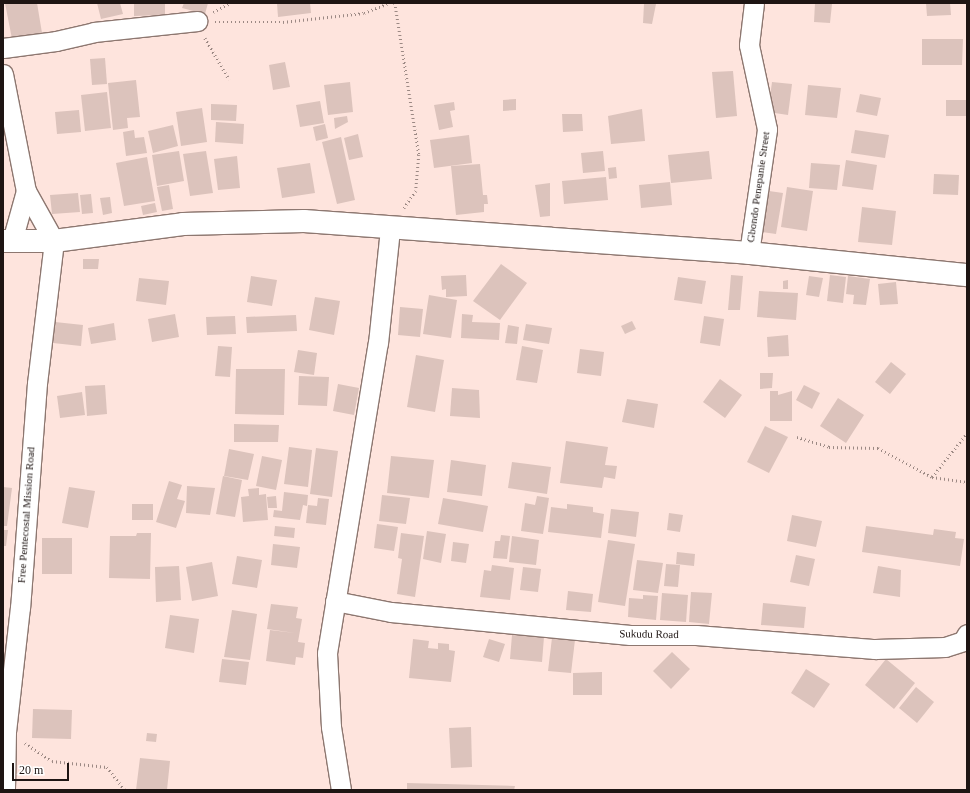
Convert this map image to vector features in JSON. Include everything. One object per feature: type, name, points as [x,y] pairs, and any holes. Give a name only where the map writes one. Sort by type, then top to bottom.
[{"type":"main road","points":[[7,241],[54,241],[183,224],[304,221],[749,253],[967,275]]},
{"type":"street","name":"Gbondo Penepanie Street","points":[[749,253],[767,129],[749,45],[754,3]]},
{"type":"street","points":[[3,48],[56,41],[94,32],[197,21]]},
{"type":"street","points":[[3,74],[26,191],[54,241]]},
{"type":"street","points":[[7,241],[26,191]]},
{"type":"street","points":[[341,790],[330,727],[327,653],[378,343],[390,228]]},
{"type":"street","name":"Free Pentecostal Mission Road","points":[[5,790],[6,731],[20,607],[42,318],[54,241]]},
{"type":"street","name":"Sukudu Road","points":[[335,601],[391,612],[630,635],[704,635],[875,649],[945,647],[965,637]]},
{"type":"path","points":[[229,79],[197,21],[283,22],[364,13],[389,3]]},
{"type":"path","points":[[390,228],[416,191],[419,155],[394,3]]},
{"type":"path","points":[[932,477],[967,434]]},
{"type":"path","points":[[797,437],[829,447],[878,448],[932,477],[967,482]]},
{"type":"path","points":[[6,731],[52,761],[107,767],[125,790]]},
{"type":"building","points":[[5,3],[37,3],[42,33],[12,39]]},
{"type":"building","points":[[97,3],[120,3],[123,14],[101,19]]},
{"type":"building","points":[[134,3],[165,3],[165,15],[134,16]]},
{"type":"building","points":[[184,3],[208,3],[205,14],[182,8]]},
{"type":"building","points":[[277,3],[310,3],[311,13],[278,17]]},
{"type":"building","points":[[815,3],[832,4],[830,23],[814,22]]},
{"type":"building","points":[[926,3],[950,3],[951,15],[927,16]]},
{"type":"building","points":[[644,4],[656,4],[652,24],[643,23]]},
{"type":"building","points":[[922,39],[963,39],[962,65],[922,65]]},
{"type":"building","points":[[105,58],[107,84],[92,85],[90,59]]},
{"type":"building","points":[[285,62],[290,87],[273,90],[269,65]]},
{"type":"building","points":[[733,71],[737,116],[716,118],[712,72]]},
{"type":"building","points":[[136,80],[140,117],[127,118],[128,128],[113,130],[108,83]]},
{"type":"building","points":[[350,82],[353,112],[328,115],[324,85]]},
{"type":"building","points":[[772,82],[792,84],[788,115],[768,112]]},
{"type":"building","points":[[808,85],[841,88],[837,118],[805,115]]},
{"type":"building","points":[[107,92],[111,128],[85,131],[81,95]]},
{"type":"building","points":[[860,94],[881,98],[877,116],[856,112]]},
{"type":"building","points":[[516,99],[516,110],[503,111],[503,100]]},
{"type":"building","points":[[946,100],[967,100],[967,116],[946,116]]},
{"type":"building","points":[[320,101],[324,123],[300,127],[296,105]]},
{"type":"building","points":[[454,102],[455,110],[450,111],[453,127],[439,130],[434,105]]},
{"type":"building","points":[[211,104],[237,105],[236,121],[211,120]]},
{"type":"building","points":[[202,108],[207,142],[181,146],[176,112]]},
{"type":"building","points":[[642,109],[645,141],[611,144],[608,116]]},
{"type":"building","points":[[79,110],[81,132],[57,134],[55,112]]},
{"type":"building","points":[[562,114],[582,114],[583,131],[563,132]]},
{"type":"building","points":[[347,116],[348,122],[335,129],[334,118]]},
{"type":"building","points":[[216,122],[244,124],[243,144],[215,142]]},
{"type":"building","points":[[325,124],[328,138],[316,141],[313,127]]},
{"type":"building","points":[[173,125],[178,146],[153,153],[148,131]]},
{"type":"building","points":[[134,130],[135,138],[144,137],[147,153],[126,156],[123,132]]},
{"type":"building","points":[[855,130],[889,135],[885,158],[851,153]]},
{"type":"building","points":[[358,134],[363,157],[349,160],[344,138]]},
{"type":"building","points":[[469,135],[472,163],[434,168],[430,140]]},
{"type":"building","points":[[341,137],[355,200],[337,204],[322,142]]},
{"type":"building","points":[[179,151],[184,181],[157,186],[152,155]]},
{"type":"building","points":[[206,151],[213,193],[190,196],[183,154]]},
{"type":"building","points":[[603,151],[605,171],[583,173],[581,153]]},
{"type":"building","points":[[709,151],[712,179],[671,183],[668,155]]},
{"type":"building","points":[[237,156],[240,188],[218,190],[214,159]]},
{"type":"building","points":[[147,157],[155,201],[124,206],[116,163]]},
{"type":"building","points":[[846,160],[877,165],[873,190],[842,186]]},
{"type":"building","points":[[310,163],[315,193],[282,198],[277,168]]},
{"type":"building","points":[[811,163],[840,165],[837,190],[809,188]]},
{"type":"building","points":[[480,164],[483,195],[487,195],[488,204],[484,204],[484,212],[456,215],[451,166]]},
{"type":"building","points":[[616,167],[617,178],[609,179],[608,168]]},
{"type":"building","points":[[934,174],[959,175],[958,195],[933,194]]},
{"type":"building","points":[[606,177],[608,200],[564,204],[562,181]]},
{"type":"building","points":[[670,182],[672,205],[641,208],[639,185]]},
{"type":"building","points":[[550,183],[550,216],[540,217],[535,185]]},
{"type":"building","points":[[169,185],[173,209],[162,211],[157,187]]},
{"type":"building","points":[[787,187],[813,191],[807,231],[781,227]]},
{"type":"building","points":[[769,191],[783,193],[776,234],[762,232]]},
{"type":"building","points":[[78,193],[80,212],[52,214],[50,195]]},
{"type":"building","points":[[91,194],[93,213],[82,214],[80,195]]},
{"type":"building","points":[[110,197],[112,213],[103,215],[100,198]]},
{"type":"building","points":[[155,203],[157,212],[143,215],[141,206]]},
{"type":"building","points":[[862,207],[896,211],[892,245],[858,242]]},
{"type":"building","points":[[83,259],[99,259],[98,269],[83,269]]},
{"type":"building","points":[[501,264],[527,283],[500,320],[473,301]]},
{"type":"building","points":[[466,275],[467,296],[446,297],[446,289],[442,290],[441,276]]},
{"type":"building","points":[[731,275],[743,276],[740,310],[728,310]]},
{"type":"building","points":[[830,275],[846,277],[843,303],[827,301]]},
{"type":"building","points":[[251,276],[277,280],[272,306],[247,302]]},
{"type":"building","points":[[809,276],[823,278],[819,297],[806,295]]},
{"type":"building","points":[[848,276],[870,279],[866,305],[853,304],[854,295],[846,294]]},
{"type":"building","points":[[678,277],[706,281],[702,304],[674,300]]},
{"type":"building","points":[[139,278],[169,281],[166,305],[136,301]]},
{"type":"building","points":[[788,280],[788,289],[783,289],[783,281]]},
{"type":"building","points":[[896,282],[898,304],[880,305],[878,284]]},
{"type":"building","points":[[759,291],[798,293],[796,320],[757,317]]},
{"type":"building","points":[[429,295],[457,300],[451,338],[423,334]]},
{"type":"building","points":[[315,297],[340,301],[334,335],[309,330]]},
{"type":"building","points":[[400,307],[423,309],[420,337],[398,335]]},
{"type":"building","points":[[175,314],[179,337],[152,342],[148,319]]},
{"type":"building","points":[[462,314],[473,315],[472,322],[500,323],[499,340],[461,338]]},
{"type":"building","points":[[296,315],[297,331],[247,333],[246,317]]},
{"type":"building","points":[[235,316],[236,334],[207,335],[206,317]]},
{"type":"building","points":[[704,316],[724,319],[720,346],[700,343]]},
{"type":"building","points":[[632,321],[636,329],[625,334],[621,326]]},
{"type":"building","points":[[55,322],[83,325],[81,346],[53,343]]},
{"type":"building","points":[[114,323],[116,340],[91,344],[88,328]]},
{"type":"building","points":[[526,324],[552,328],[549,344],[523,340]]},
{"type":"building","points":[[508,325],[519,327],[517,344],[505,343]]},
{"type":"building","points":[[788,335],[789,356],[768,357],[767,337]]},
{"type":"building","points":[[218,346],[232,347],[230,377],[215,376]]},
{"type":"building","points":[[522,346],[543,350],[537,383],[516,380]]},
{"type":"building","points":[[580,349],[604,352],[601,376],[577,373]]},
{"type":"building","points":[[298,350],[317,353],[314,375],[294,372]]},
{"type":"building","points":[[416,355],[444,360],[435,412],[407,407]]},
{"type":"building","points":[[891,362],[906,374],[890,394],[875,382]]},
{"type":"building","points":[[236,369],[285,369],[284,415],[235,414]]},
{"type":"building","points":[[760,373],[773,373],[772,388],[760,389]]},
{"type":"building","points":[[299,376],[329,377],[327,406],[298,405]]},
{"type":"building","points":[[720,379],[742,395],[725,418],[703,402]]},
{"type":"building","points":[[338,384],[359,388],[354,415],[333,411]]},
{"type":"building","points":[[105,385],[107,414],[87,416],[85,386]]},
{"type":"building","points":[[804,385],[820,393],[812,409],[796,400]]},
{"type":"building","points":[[452,388],[479,390],[480,418],[450,416]]},
{"type":"building","points":[[770,391],[778,391],[778,395],[792,391],[792,421],[770,421]]},
{"type":"building","points":[[82,392],[85,415],[60,418],[57,396]]},
{"type":"building","points":[[838,398],[864,415],[846,443],[820,426]]},
{"type":"building","points":[[627,399],[658,404],[654,428],[622,422]]},
{"type":"building","points":[[234,424],[279,425],[278,442],[234,442]]},
{"type":"building","points":[[765,426],[788,437],[769,473],[747,462]]},
{"type":"building","points":[[566,441],[608,447],[605,465],[617,466],[615,479],[604,477],[602,488],[560,483]]},
{"type":"building","points":[[289,447],[312,450],[308,487],[284,484]]},
{"type":"building","points":[[316,448],[338,451],[332,497],[310,494]]},
{"type":"building","points":[[229,449],[254,454],[248,480],[224,476]]},
{"type":"building","points":[[262,456],[282,460],[276,490],[256,486]]},
{"type":"building","points":[[391,456],[434,460],[429,498],[387,493]]},
{"type":"building","points":[[451,460],[486,465],[482,496],[447,492]]},
{"type":"building","points":[[512,462],[551,467],[547,494],[508,488]]},
{"type":"building","points":[[223,476],[242,480],[235,517],[216,514]]},
{"type":"building","points":[[169,481],[182,485],[177,499],[185,501],[176,528],[156,522]]},
{"type":"building","points":[[187,486],[215,488],[210,515],[186,513]]},
{"type":"building","points":[[3,487],[12,488],[7,526],[3,526]]},
{"type":"building","points":[[69,487],[95,491],[88,528],[62,523]]},
{"type":"building","points":[[259,488],[259,495],[266,494],[268,520],[243,522],[241,497],[249,496],[248,489]]},
{"type":"building","points":[[284,492],[308,495],[307,506],[303,505],[300,520],[273,517],[274,510],[282,511]]},
{"type":"building","points":[[382,495],[410,498],[406,524],[379,521]]},
{"type":"building","points":[[276,496],[277,508],[268,508],[267,497]]},
{"type":"building","points":[[537,496],[549,498],[543,534],[521,531],[525,503],[535,505]]},
{"type":"building","points":[[318,498],[329,499],[326,525],[306,523],[308,505],[317,506]]},
{"type":"building","points":[[443,498],[488,506],[483,532],[438,524]]},
{"type":"building","points":[[132,504],[153,504],[153,520],[132,520]]},
{"type":"building","points":[[567,504],[593,507],[593,512],[604,514],[601,538],[548,532],[551,507],[567,509]]},
{"type":"building","points":[[611,509],[639,512],[636,537],[608,533]]},
{"type":"building","points":[[669,513],[683,515],[680,532],[667,530]]},
{"type":"building","points":[[792,515],[822,521],[816,547],[787,541]]},
{"type":"building","points":[[377,524],[398,527],[394,551],[374,548]]},
{"type":"building","points":[[275,526],[295,528],[294,538],[274,536]]},
{"type":"building","points":[[866,526],[933,535],[934,529],[956,532],[955,538],[964,539],[960,566],[862,552]]},
{"type":"building","points":[[3,530],[8,530],[6,546],[3,546]]},
{"type":"building","points":[[427,531],[446,534],[441,563],[423,559]]},
{"type":"building","points":[[137,533],[151,533],[150,579],[109,578],[110,536],[136,536]]},
{"type":"building","points":[[401,533],[424,536],[415,597],[397,594],[402,559],[398,558]]},
{"type":"building","points":[[501,535],[510,536],[507,559],[493,558],[495,541],[500,541]]},
{"type":"building","points":[[512,536],[539,540],[536,565],[509,562]]},
{"type":"building","points":[[42,538],[72,538],[72,574],[42,574]]},
{"type":"building","points":[[608,540],[635,544],[625,606],[598,602]]},
{"type":"building","points":[[453,542],[469,544],[466,563],[451,561]]},
{"type":"building","points":[[273,544],[300,547],[297,568],[271,565]]},
{"type":"building","points":[[677,552],[695,554],[694,566],[676,564]]},
{"type":"building","points":[[796,555],[815,559],[809,586],[790,582]]},
{"type":"building","points":[[237,556],[262,560],[257,588],[232,584]]},
{"type":"building","points":[[637,560],[663,563],[658,593],[633,590]]},
{"type":"building","points":[[212,562],[218,596],[192,601],[186,567]]},
{"type":"building","points":[[666,564],[680,565],[678,587],[664,586]]},
{"type":"building","points":[[492,565],[514,568],[510,600],[480,597],[484,570],[491,571]]},
{"type":"building","points":[[179,566],[181,600],[156,602],[155,567]]},
{"type":"building","points":[[878,566],[901,570],[900,597],[873,593]]},
{"type":"building","points":[[523,567],[541,569],[538,592],[520,590]]},
{"type":"building","points":[[568,591],[593,594],[591,612],[566,610]]},
{"type":"building","points":[[691,592],[712,593],[709,624],[689,622]]},
{"type":"building","points":[[662,593],[688,595],[686,622],[660,620]]},
{"type":"building","points":[[643,595],[658,596],[656,620],[628,617],[629,598],[643,599]]},
{"type":"building","points":[[763,603],[806,607],[804,628],[761,625]]},
{"type":"building","points":[[271,604],[298,607],[296,618],[302,619],[298,642],[305,643],[303,658],[296,657],[295,665],[266,661],[270,630],[295,633],[267,629]]},
{"type":"building","points":[[232,610],[257,614],[250,660],[224,657]]},
{"type":"building","points":[[170,615],[199,619],[194,653],[165,648]]},
{"type":"building","points":[[512,635],[544,637],[542,662],[510,659]]},
{"type":"building","points":[[552,638],[575,640],[571,673],[548,671]]},
{"type":"building","points":[[413,639],[429,641],[428,648],[438,649],[438,643],[449,644],[449,650],[455,651],[451,682],[409,678]]},
{"type":"building","points":[[489,639],[505,644],[499,662],[483,657]]},
{"type":"building","points":[[672,652],[690,669],[671,689],[653,671]]},
{"type":"building","points":[[222,659],[249,662],[246,685],[219,682]]},
{"type":"building","points":[[886,659],[915,683],[894,709],[865,685]]},
{"type":"building","points":[[806,669],[830,684],[814,708],[791,693]]},
{"type":"building","points":[[602,672],[602,695],[573,695],[573,673]]},
{"type":"building","points":[[916,687],[934,702],[917,723],[899,708]]},
{"type":"building","points":[[33,709],[72,710],[71,739],[32,738]]},
{"type":"building","points":[[471,727],[472,767],[451,768],[449,728]]},
{"type":"building","points":[[147,733],[157,734],[156,742],[146,741]]},
{"type":"building","points":[[140,758],[170,761],[167,790],[136,790]]},
{"type":"building","points":[[407,783],[515,786],[514,790],[407,790]]}]
